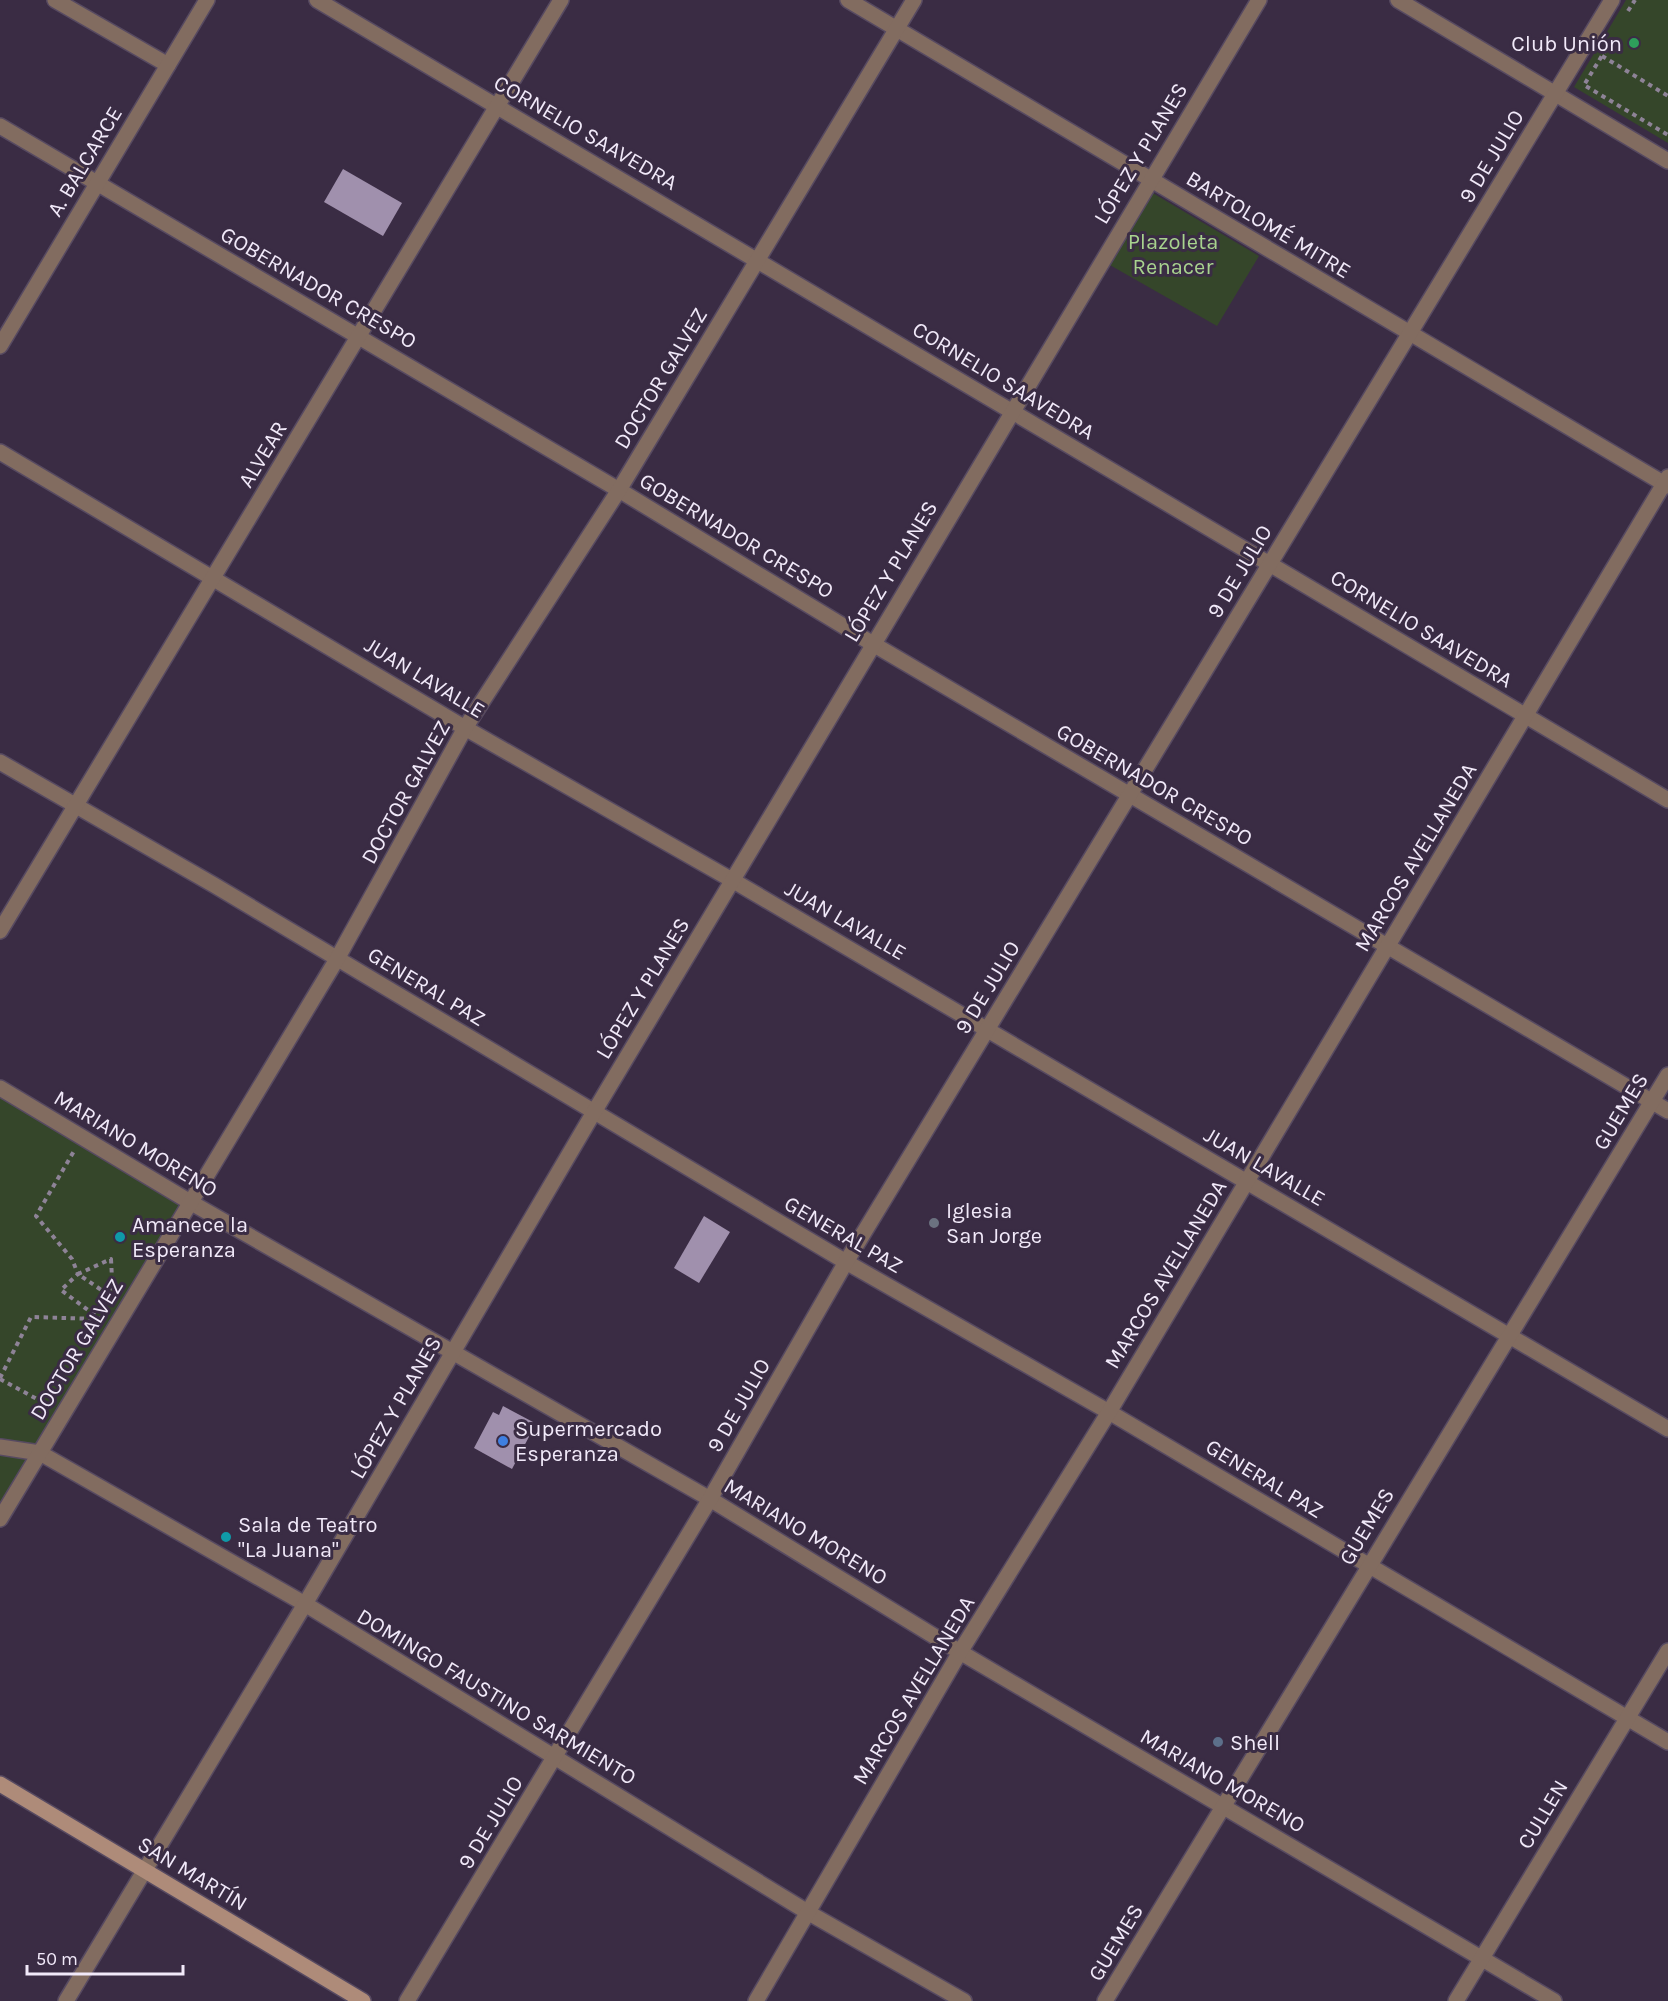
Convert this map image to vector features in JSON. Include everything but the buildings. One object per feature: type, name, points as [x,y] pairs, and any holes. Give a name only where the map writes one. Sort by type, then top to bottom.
[{"type":"main road","name":"SAN MARTÍN","points":[[0,1784],[363,2001]]},
{"type":"street","points":[[55,0],[168,65]]},
{"type":"street","name":"A. BALCARCE","points":[[0,346],[207,0]]},
{"type":"street","name":"CORNELIO SAAVEDRA","points":[[316,0],[1668,800]]},
{"type":"street","name":"ALVEAR","points":[[0,931],[561,0]]},
{"type":"street","name":"BARTOLOMÉ MITRE","points":[[848,0],[1410,334],[1667,482]]},
{"type":"street","name":"DOCTOR GALVEZ","points":[[0,1519],[337,958],[465,728],[619,490],[914,0]]},
{"type":"street","name":"LÓPEZ Y PLANES","points":[[66,2001],[305,1604],[594,1112],[1258,0]]},
{"type":"street","points":[[1398,0],[1668,161]]},
{"type":"street","name":"9 DE JULIO","points":[[408,2001],[710,1499],[846,1262],[1612,0]]},
{"type":"street","name":"GOBERNADOR CRESPO","points":[[0,126],[619,490],[873,644],[1668,1111]]},
{"type":"street","name":"JUAN LAVALLE","points":[[0,452],[465,728],[732,880],[1668,1429]]},
{"type":"street","name":"MARCOS AVELLANEDA","points":[[756,2001],[960,1652],[1109,1412],[1525,715],[1667,482]]},
{"type":"street","name":"GENERAL PAZ","points":[[0,762],[214,885],[846,1262],[1109,1412],[1668,1742]]},
{"type":"street","name":"GUEMES","points":[[1105,2001],[1668,1075]]},
{"type":"street","name":"MARIANO MORENO","points":[[0,1088],[190,1202],[710,1499],[960,1652],[1554,2001]]},
{"type":"street","name":"DOMINGO FAUSTINO SARMIENTO","points":[[0,1447],[40,1453],[305,1604],[809,1913],[964,2001]]},
{"type":"street","name":"CULLEN","points":[[1456,2001],[1668,1651]]},
{"type":"path","points":[[1602,56],[1668,96]]},
{"type":"path","points":[[1584,85],[1668,135]]},
{"type":"path","points":[[48,1405],[0,1379],[31,1317],[100,1319],[61,1290],[78,1274],[111,1259],[113,1298],[78,1274],[72,1259],[36,1216],[82,1137]]},
{"type":"green space","name":"Club Unión","points":[[1626,0],[1668,0],[1668,143],[1574,87]]},
{"type":"green space","name":"Plazoleta Renacer","points":[[1151,192],[1259,256],[1217,326],[1108,264]]},
{"type":"green space","points":[[0,1088],[190,1202],[0,1519]]},
{"type":"place","name":"Club Unión","points":[[1634,43]]},
{"type":"place","name":"Iglesia San Jorge","points":[[934,1223]]},
{"type":"place","name":"Amanece la Esperanza","points":[[120,1237]]},
{"type":"place","name":"Supermercado Esperanza","points":[[503,1441]]},
{"type":"place","name":"Sala de Teatro \"La Juana\"","points":[[226,1537]]},
{"type":"place","name":"Shell","points":[[1218,1742]]}]
